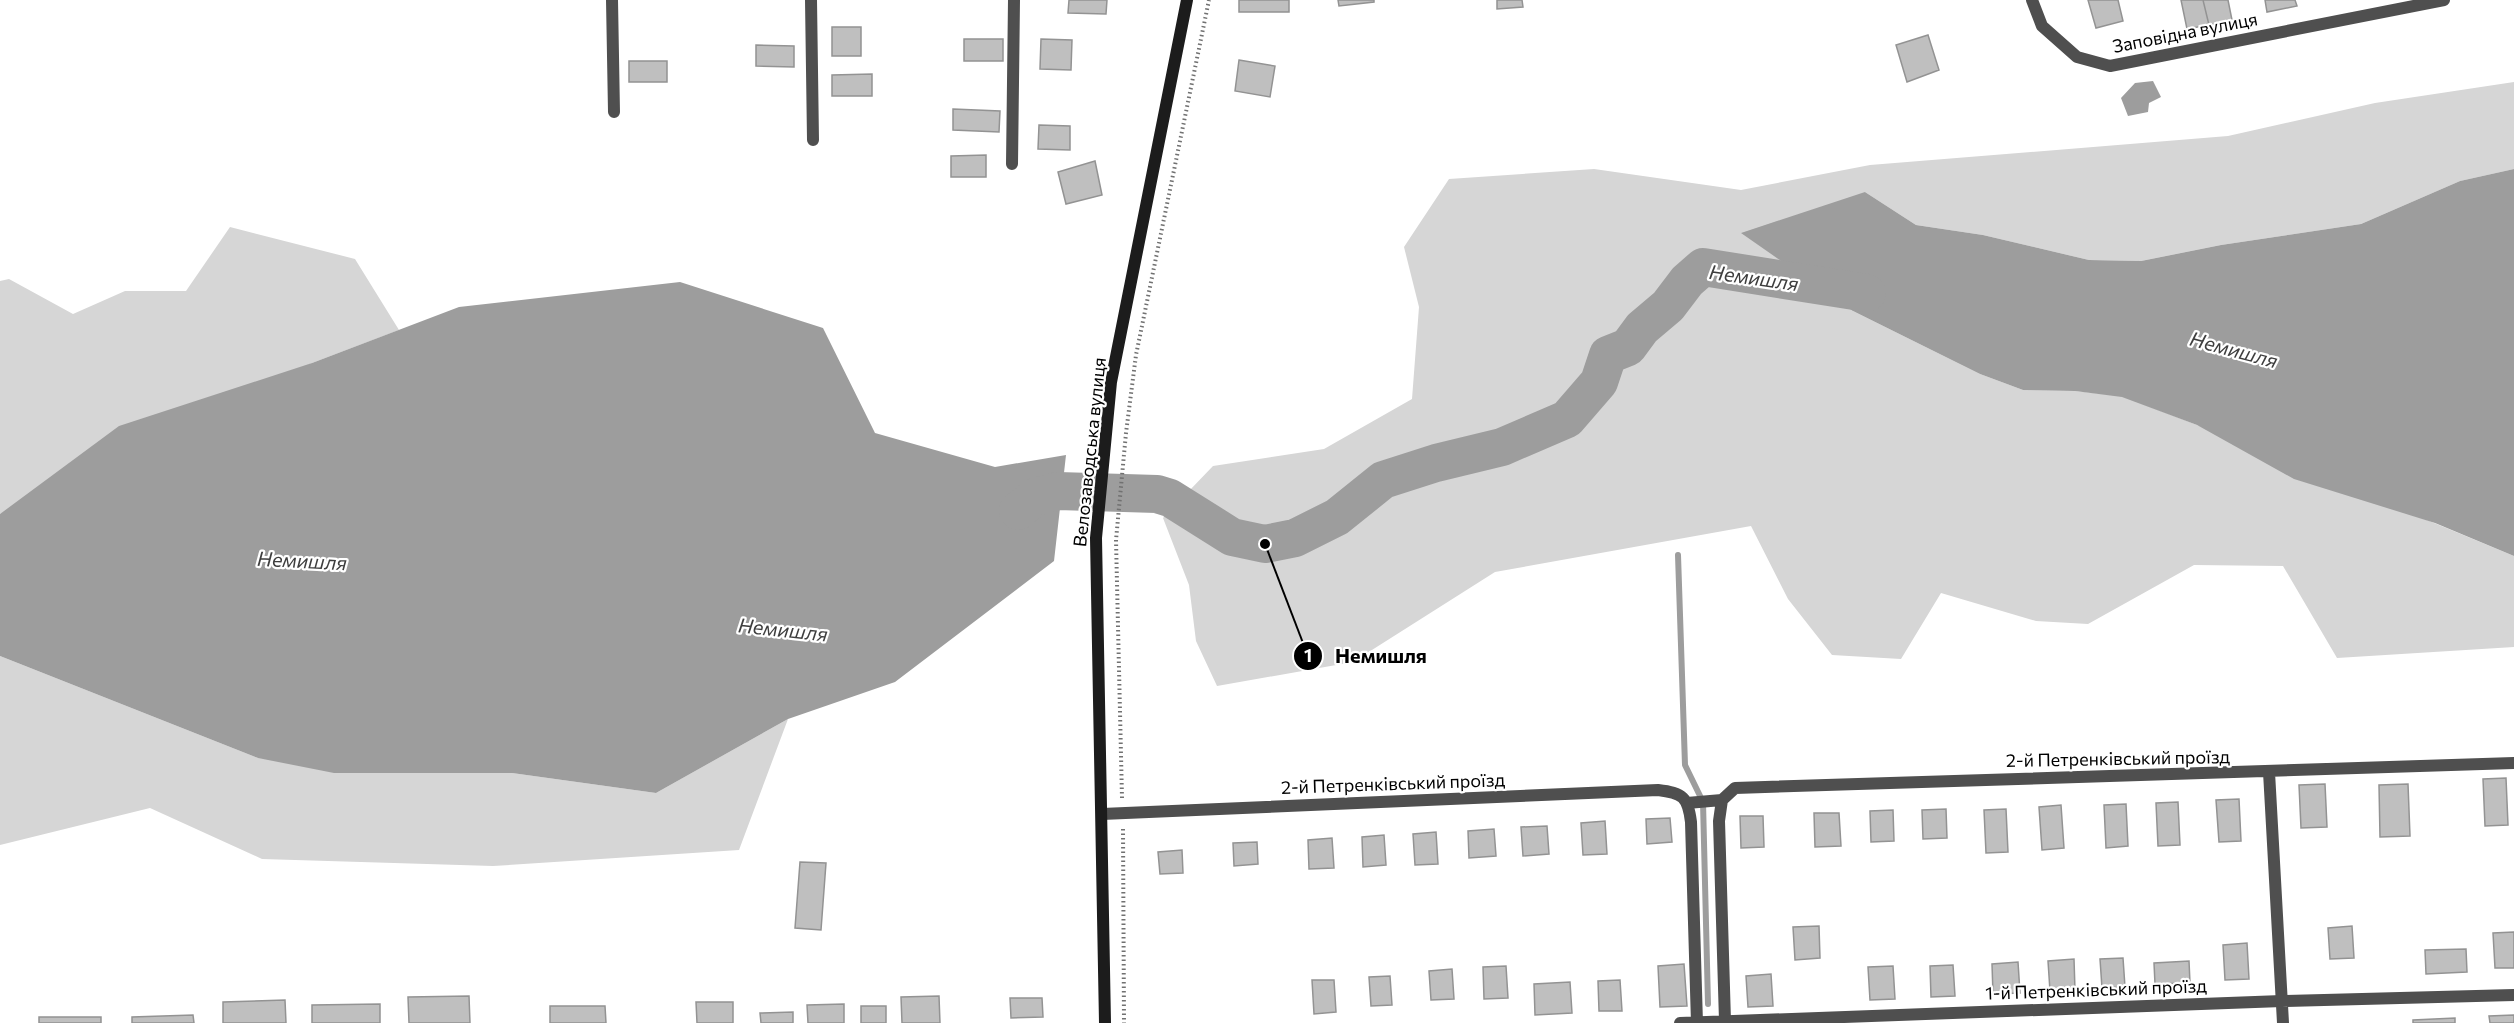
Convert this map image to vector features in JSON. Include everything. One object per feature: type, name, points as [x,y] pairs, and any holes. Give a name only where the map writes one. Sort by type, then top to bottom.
[{"type":"street","points":[[612,0],[614,112]]},
{"type":"street","points":[[811,0],[813,140]]},
{"type":"street","points":[[1012,164],[1014,0]]},
{"type":"street","name":"Велозаводська вулиця","points":[[1105,1023],[1096,538],[1111,382],[1187,0]]},
{"type":"street","name":"Заповідна вулиця","points":[[2032,0],[2042,26],[2077,57],[2110,66],[2444,0]]},
{"type":"street","name":"2-й Петренківський проїзд","points":[[1102,814],[1658,790],[1679,794],[1689,801],[1720,798],[1735,788],[1747,786],[2514,763]]},
{"type":"street","points":[[2269,772],[2283,1023]]},
{"type":"street","points":[[1720,798],[1725,1021]]},
{"type":"street","points":[[1689,801],[1697,1023]]},
{"type":"street","name":"1-й Петренківський проїзд","points":[[1680,1023],[2514,995]]},
{"type":"path","points":[[1124,1023],[1123,813],[1116,540],[1136,355],[1209,0]]},
{"type":"shaded area","points":[[2514,82],[2514,169],[2460,181],[2361,224],[2221,245],[2141,261],[2089,260],[1983,235],[1916,225],[1865,192],[1853,311],[1980,374],[2023,390],[2075,391],[2122,396],[2514,556],[2514,647],[2337,658],[2283,566],[2194,565],[2088,624],[2036,621],[1941,593],[1901,659],[1832,655],[1788,599],[1751,526],[1495,572],[1353,662],[1217,686],[1196,641],[1189,585],[1163,518],[1213,466],[1324,449],[1412,399],[1419,307],[1404,247],[1449,179],[1594,169],[1741,190],[1870,165],[2228,136],[2375,103]]},
{"type":"shaded area","points":[[230,227],[355,259],[399,330],[312,363],[0,514],[0,281],[9,279],[73,314],[125,291],[186,291]]},
{"type":"shaded area","points":[[0,656],[258,758],[512,773],[656,793],[788,719],[739,850],[493,866],[262,859],[150,808],[0,845]]},
{"type":"water","points":[[2153,81],[2161,97],[2149,103],[2148,112],[2128,116],[2121,98],[2135,83]]},
{"type":"water","points":[[2514,169],[2514,556],[2435,523],[2294,479],[2197,425],[2122,397],[2075,391],[2023,390],[1980,374],[1853,311],[1741,233],[1865,192],[1916,225],[1983,235],[2089,260],[2141,261],[2221,245],[2361,224],[2460,181]]},
{"type":"water","points":[[680,282],[823,328],[875,433],[995,467],[1066,455],[1054,561],[895,682],[788,719],[656,793],[512,773],[334,773],[258,758],[0,656],[0,514],[119,426],[312,363],[459,307]]},
{"type":"building","points":[[1069,0],[1107,0],[1106,14],[1068,13]]},
{"type":"building","points":[[1239,0],[1289,0],[1289,12],[1239,12]]},
{"type":"building","points":[[1338,0],[1374,0],[1374,2],[1339,6]]},
{"type":"building","points":[[1497,0],[1522,0],[1523,7],[1497,9]]},
{"type":"building","points":[[2088,0],[2118,0],[2123,21],[2096,28]]},
{"type":"building","points":[[2181,0],[2203,0],[2209,25],[2187,29]]},
{"type":"building","points":[[2203,0],[2228,0],[2232,20],[2209,25]]},
{"type":"building","points":[[2265,0],[2295,0],[2297,6],[2267,12]]},
{"type":"building","points":[[832,27],[861,27],[861,56],[832,56]]},
{"type":"building","points":[[1928,35],[1939,70],[1907,82],[1896,45]]},
{"type":"building","points":[[964,39],[1003,39],[1003,61],[964,61]]},
{"type":"building","points":[[1041,39],[1072,40],[1071,70],[1040,69]]},
{"type":"building","points":[[756,45],[794,46],[794,67],[756,66]]},
{"type":"building","points":[[1239,60],[1275,66],[1270,97],[1235,91]]},
{"type":"building","points":[[629,61],[667,61],[667,82],[629,82]]},
{"type":"building","points":[[872,74],[872,96],[832,96],[832,75]]},
{"type":"building","points":[[953,109],[1000,111],[999,132],[953,130]]},
{"type":"building","points":[[1039,125],[1070,126],[1070,150],[1038,149]]},
{"type":"building","points":[[986,155],[986,177],[951,177],[951,156]]},
{"type":"building","points":[[1095,161],[1102,195],[1066,204],[1058,172]]},
{"type":"building","points":[[2506,778],[2508,825],[2485,826],[2483,779]]},
{"type":"building","points":[[2325,784],[2327,827],[2301,828],[2299,785]]},
{"type":"building","points":[[2408,784],[2410,836],[2380,837],[2379,785]]},
{"type":"building","points":[[2239,799],[2241,841],[2219,842],[2216,800]]},
{"type":"building","points":[[2178,802],[2180,845],[2158,846],[2156,803]]},
{"type":"building","points":[[2126,804],[2128,846],[2106,848],[2104,805]]},
{"type":"building","points":[[2061,805],[2064,848],[2042,850],[2039,807]]},
{"type":"building","points":[[1946,809],[1947,838],[1923,839],[1922,810]]},
{"type":"building","points":[[2006,809],[2008,852],[1986,853],[1984,810]]},
{"type":"building","points":[[1893,810],[1894,841],[1871,842],[1870,811]]},
{"type":"building","points":[[1814,813],[1839,813],[1841,846],[1815,847]]},
{"type":"building","points":[[1740,816],[1763,816],[1764,847],[1741,848]]},
{"type":"building","points":[[1670,818],[1672,842],[1647,844],[1646,819]]},
{"type":"building","points":[[1605,821],[1607,854],[1583,855],[1581,823]]},
{"type":"building","points":[[1547,826],[1549,854],[1523,856],[1521,827]]},
{"type":"building","points":[[1494,829],[1496,856],[1469,858],[1468,831]]},
{"type":"building","points":[[1436,832],[1438,864],[1415,865],[1413,834]]},
{"type":"building","points":[[1384,835],[1386,865],[1363,867],[1362,837]]},
{"type":"building","points":[[1332,838],[1334,868],[1309,869],[1308,840]]},
{"type":"building","points":[[1257,842],[1258,864],[1234,866],[1233,843]]},
{"type":"building","points":[[1182,850],[1183,873],[1160,874],[1158,852]]},
{"type":"building","points":[[800,862],[826,863],[821,930],[795,928]]},
{"type":"building","points":[[1819,926],[1820,958],[1795,960],[1793,927]]},
{"type":"building","points":[[2352,926],[2354,958],[2330,959],[2328,928]]},
{"type":"building","points":[[2514,932],[2514,968],[2495,968],[2493,933]]},
{"type":"building","points":[[2247,943],[2249,979],[2225,980],[2223,945]]},
{"type":"building","points":[[2466,949],[2467,972],[2426,974],[2425,950]]},
{"type":"building","points":[[2123,958],[2125,987],[2102,988],[2100,959]]},
{"type":"building","points":[[2074,959],[2075,990],[2050,991],[2048,961]]},
{"type":"building","points":[[2189,961],[2190,983],[2155,984],[2154,963]]},
{"type":"building","points":[[2018,962],[2020,993],[1993,994],[1992,964]]},
{"type":"building","points":[[1684,964],[1687,1006],[1660,1007],[1658,966]]},
{"type":"building","points":[[1953,965],[1955,996],[1931,997],[1930,966]]},
{"type":"building","points":[[1506,966],[1508,998],[1484,999],[1483,967]]},
{"type":"building","points":[[1893,966],[1895,999],[1870,1000],[1868,967]]},
{"type":"building","points":[[1452,969],[1454,999],[1431,1000],[1429,971]]},
{"type":"building","points":[[1771,974],[1773,1006],[1748,1007],[1746,976]]},
{"type":"building","points":[[1390,976],[1392,1005],[1371,1006],[1369,977]]},
{"type":"building","points":[[1312,980],[1334,980],[1336,1012],[1314,1014]]},
{"type":"building","points":[[1620,980],[1622,1011],[1599,1011],[1598,981]]},
{"type":"building","points":[[1570,982],[1572,1013],[1535,1015],[1534,984]]},
{"type":"building","points":[[469,996],[470,1023],[409,1023],[408,997]]},
{"type":"building","points":[[939,996],[940,1023],[902,1023],[901,997]]},
{"type":"building","points":[[1010,998],[1042,998],[1043,1017],[1011,1018]]},
{"type":"building","points":[[285,1000],[286,1023],[223,1023],[223,1002]]},
{"type":"building","points":[[696,1002],[733,1002],[733,1023],[697,1023]]},
{"type":"building","points":[[380,1004],[380,1023],[312,1023],[312,1005]]},
{"type":"building","points":[[844,1004],[844,1023],[808,1023],[807,1005]]},
{"type":"building","points":[[550,1006],[605,1006],[606,1023],[550,1023]]},
{"type":"building","points":[[861,1006],[886,1006],[886,1023],[861,1023]]},
{"type":"building","points":[[793,1012],[793,1023],[761,1023],[760,1013]]},
{"type":"building","points":[[193,1015],[194,1023],[132,1023],[132,1017]]},
{"type":"building","points":[[2514,1015],[2514,1023],[2490,1023],[2489,1016]]},
{"type":"building","points":[[39,1017],[101,1017],[101,1023],[39,1023]]},
{"type":"building","points":[[2455,1018],[2455,1023],[2413,1023],[2413,1020]]},
{"type":"waterway","name":"Немишля","points":[[1018,511],[1035,497],[1058,491],[1157,494],[1170,498],[1232,537],[1265,544],[1295,538],[1337,517],[1383,480],[1436,463],[1502,447],[1567,419],[1599,382],[1608,355],[1628,347],[1642,328],[1668,306],[1687,281],[1703,267],[1867,293]]},
{"type":"waterway","points":[[1678,555],[1685,765],[1703,802],[1708,1004]]},
{"type":"place","name":"Немишля","points":[[1265,544]]}]
